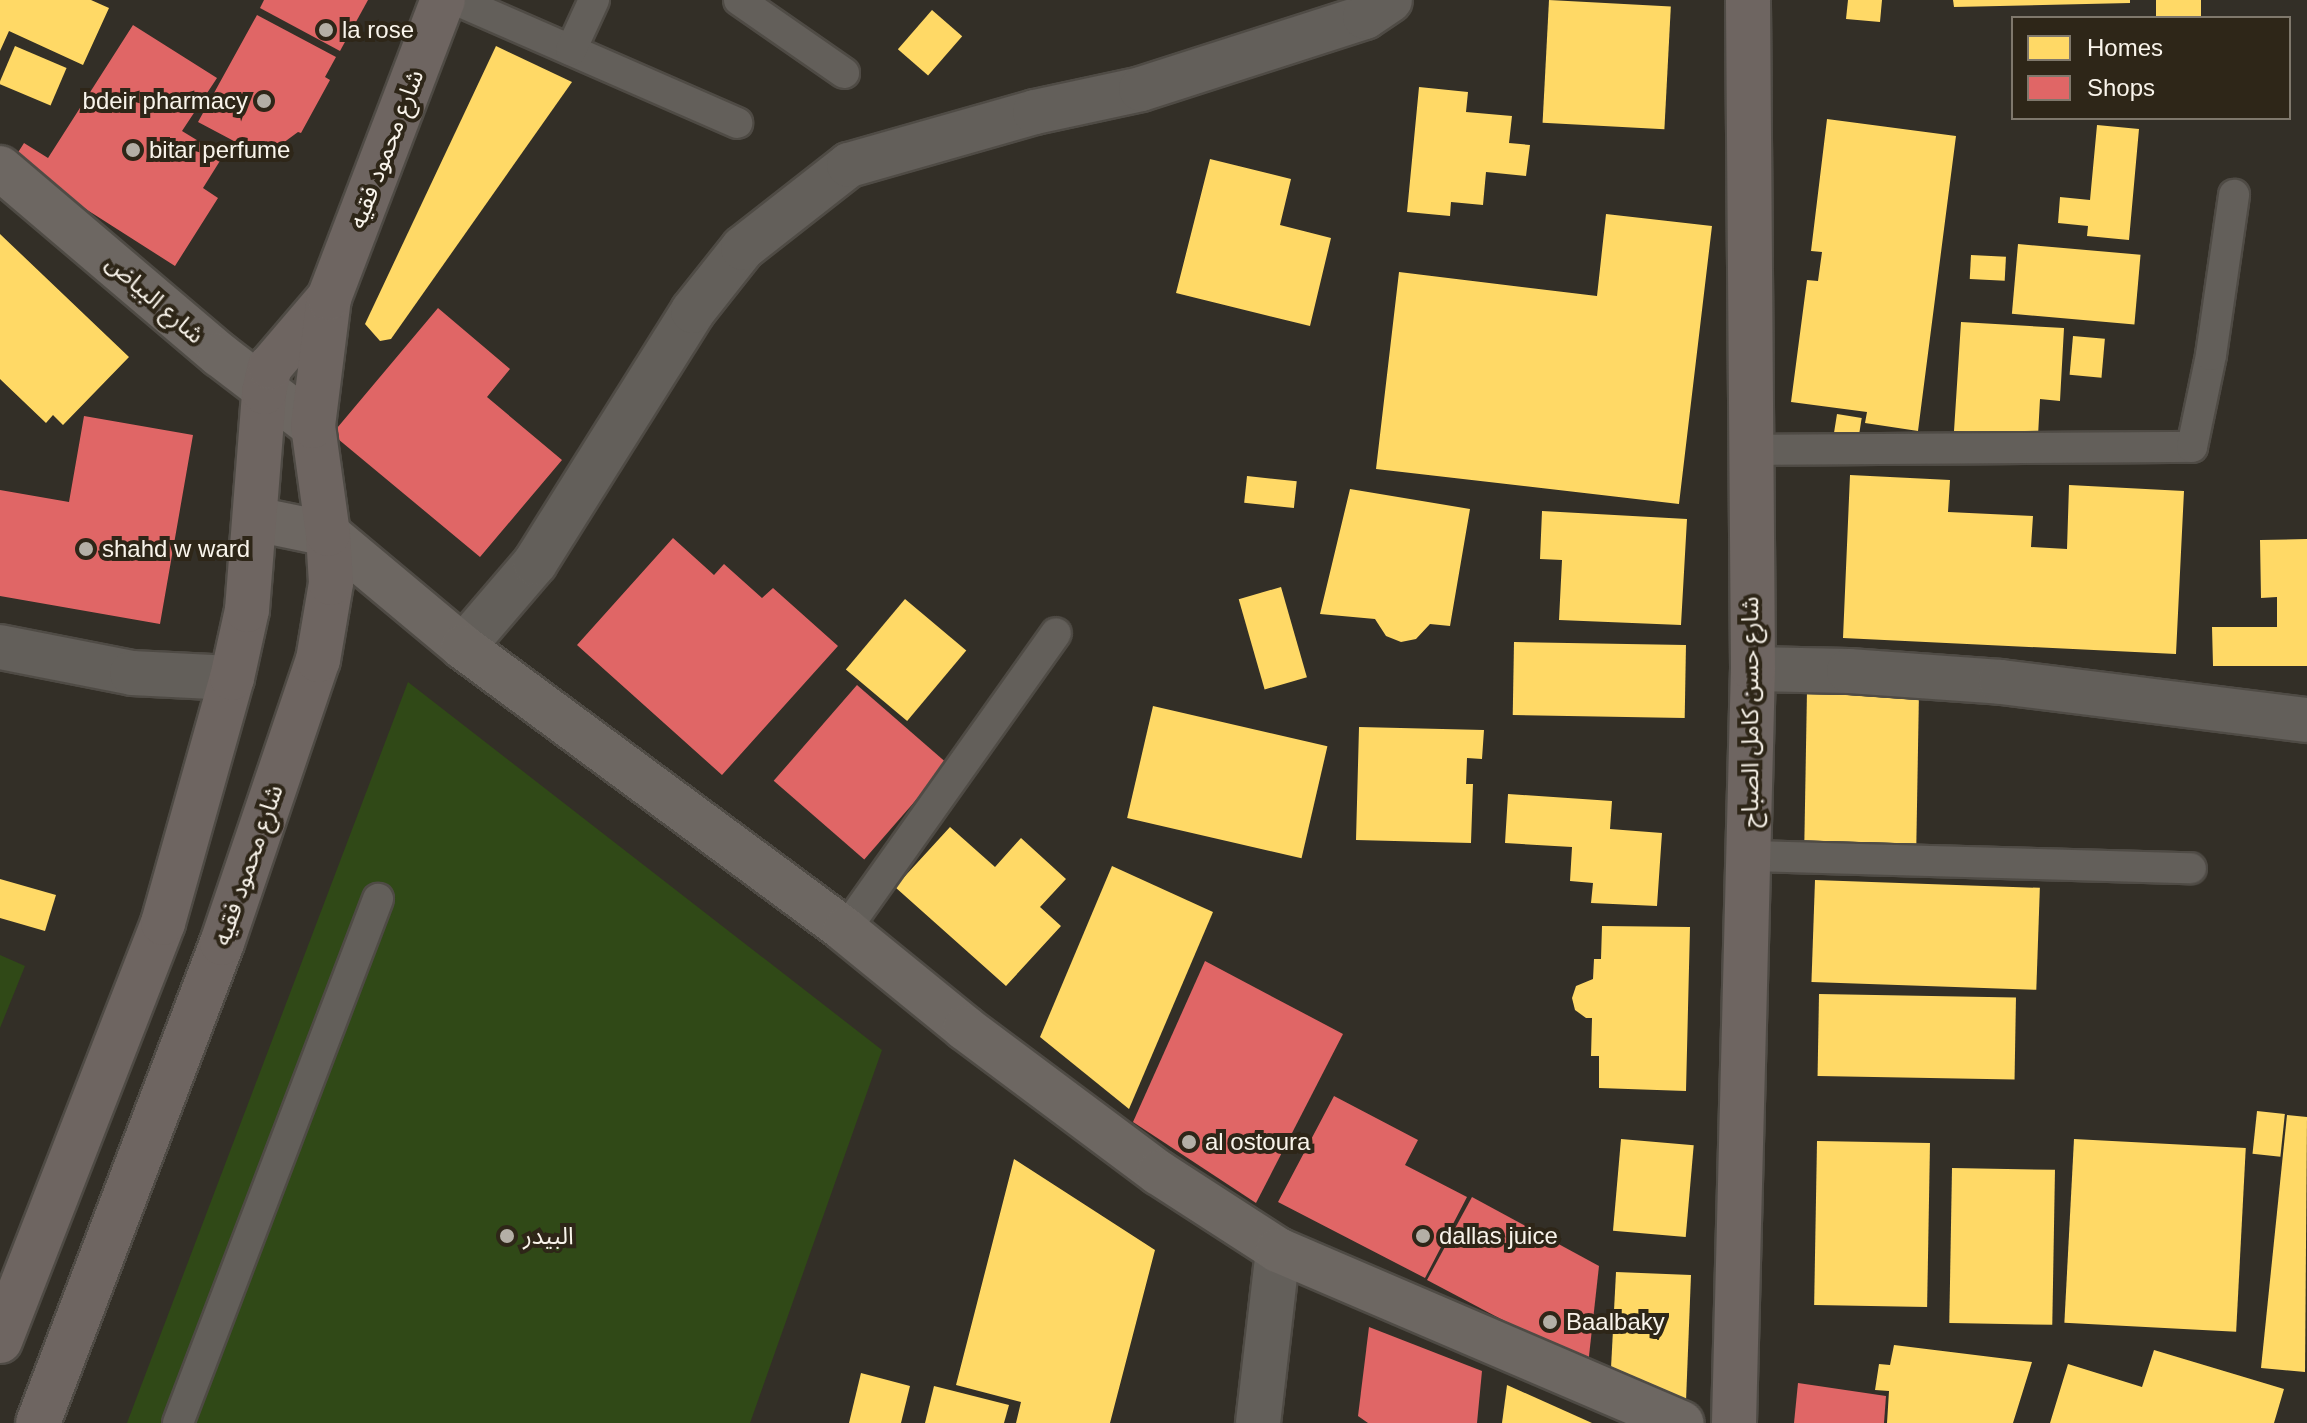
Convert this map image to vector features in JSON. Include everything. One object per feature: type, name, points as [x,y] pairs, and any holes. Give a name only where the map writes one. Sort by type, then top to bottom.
[{"type":"main road","name":"شارع محمود فقيه","points":[[41,1416],[222,943],[318,660],[331,583],[328,534],[313,426],[329,298],[443,0]]},
{"type":"main road","name":"شارع حسن كامل الصباح","points":[[1734,1423],[1753,669],[1748,0]]},
{"type":"main road","name":"شارع البياض","points":[[0,168],[264,392],[313,426]]},
{"type":"main road","name":"شارع محمود فقيه","points":[[0,1341],[163,923],[232,678],[247,610],[264,392],[270,367],[329,298]]},
{"type":"main road","points":[[255,519],[328,534],[463,647],[845,930],[965,1028],[1159,1173],[1278,1250],[1682,1423]]},
{"type":"street","points":[[463,647],[535,563],[693,311],[743,248],[849,165],[1035,112],[1141,89],[1365,17],[1390,0]]},
{"type":"street","points":[[0,647],[132,673],[232,678]]},
{"type":"street","points":[[1753,669],[1849,671],[2001,682],[2307,720]]},
{"type":"street","points":[[1258,1423],[1278,1250]]},
{"type":"lane","points":[[456,0],[737,123]]},
{"type":"lane","points":[[571,50],[594,0]]},
{"type":"lane","points":[[739,0],[844,73]]},
{"type":"lane","points":[[1749,450],[2192,447],[2211,355],[2234,195]]},
{"type":"lane","points":[[845,930],[1056,633]]},
{"type":"lane","points":[[1749,856],[2191,868]]},
{"type":"lane","points":[[178,1423],[378,899]]},
{"type":"green space","name":"البيدر","points":[[408,682],[882,1050],[750,1423],[127,1423]]},
{"type":"green space","points":[[0,955],[25,966],[0,1028]]},
{"type":"building: Homes","points":[[0,0],[91,0],[109,8],[83,65],[9,31],[0,51]]},
{"type":"building: Homes","points":[[1549,0],[1671,6],[1664,129],[1543,123]]},
{"type":"building: Homes","points":[[1848,0],[1882,0],[1880,22],[1846,19]]},
{"type":"building: Homes","points":[[1953,0],[2130,0],[2130,3],[1954,7]]},
{"type":"building: Homes","points":[[2156,0],[2201,0],[2201,16],[2156,16]]},
{"type":"building: Homes","points":[[932,10],[962,36],[928,75],[898,49]]},
{"type":"building: Homes","points":[[15,46],[67,68],[51,106],[0,84]]},
{"type":"building: Homes","points":[[496,46],[572,82],[391,339],[380,341],[365,324]]},
{"type":"building: Homes","points":[[1419,87],[1468,92],[1466,112],[1512,116],[1509,143],[1530,145],[1526,176],[1486,172],[1483,205],[1451,202],[1450,216],[1407,212]]},
{"type":"building: Homes","points":[[1827,119],[1956,136],[1918,431],[1865,423],[1867,412],[1791,402],[1807,280],[1818,281],[1822,252],[1811,251]]},
{"type":"building: Homes","points":[[2097,125],[2139,129],[2129,240],[2087,236],[2088,226],[2058,223],[2060,197],[2090,200]]},
{"type":"building: Homes","points":[[1210,159],[1291,179],[1280,225],[1331,238],[1310,326],[1176,293]]},
{"type":"building: Homes","points":[[1606,214],[1712,226],[1679,504],[1376,469],[1399,272],[1597,296]]},
{"type":"building: Homes","points":[[0,234],[129,357],[63,425],[53,415],[46,423],[0,379]]},
{"type":"building: Homes","points":[[2018,244],[2141,255],[2134,324],[2012,314]]},
{"type":"building: Homes","points":[[1971,255],[2006,257],[2005,281],[1970,279]]},
{"type":"building: Homes","points":[[1961,322],[2064,328],[2060,401],[2040,399],[2038,436],[1954,431]]},
{"type":"building: Homes","points":[[2073,336],[2105,339],[2101,378],[2070,375]]},
{"type":"building: Homes","points":[[1837,414],[1862,418],[1859,438],[1834,434]]},
{"type":"building: Homes","points":[[1850,475],[1950,480],[1948,512],[2033,516],[2031,547],[2067,549],[2069,485],[2184,491],[2176,654],[1843,638]]},
{"type":"building: Homes","points":[[1247,476],[1297,481],[1294,508],[1244,503]]},
{"type":"building: Homes","points":[[1350,489],[1470,509],[1450,626],[1430,624],[1416,639],[1401,642],[1386,636],[1375,619],[1320,614]]},
{"type":"building: Homes","points":[[1542,511],[1687,519],[1681,625],[1559,620],[1562,560],[1540,559]]},
{"type":"building: Homes","points":[[2307,539],[2307,666],[2213,666],[2212,627],[2277,627],[2277,597],[2261,598],[2260,540]]},
{"type":"building: Homes","points":[[1281,587],[1307,677],[1265,689],[1239,599]]},
{"type":"building: Homes","points":[[905,599],[966,650],[907,721],[846,669]]},
{"type":"building: Homes","points":[[1514,642],[1686,645],[1685,718],[1513,715]]},
{"type":"building: Homes","points":[[1807,690],[1919,692],[1916,847],[1804,845]]},
{"type":"building: Homes","points":[[1153,706],[1327,746],[1302,858],[1127,818]]},
{"type":"building: Homes","points":[[1359,727],[1484,730],[1482,759],[1467,758],[1466,784],[1473,784],[1471,843],[1356,840]]},
{"type":"building: Homes","points":[[1508,794],[1612,801],[1610,829],[1662,833],[1657,906],[1591,903],[1593,883],[1570,881],[1572,847],[1505,843]]},
{"type":"building: Homes","points":[[950,827],[995,867],[1021,838],[1066,879],[1040,907],[1061,926],[1006,986],[895,887]]},
{"type":"building: Homes","points":[[1112,866],[1213,912],[1129,1109],[1040,1037]]},
{"type":"building: Homes","points":[[0,879],[56,895],[45,931],[0,918]]},
{"type":"building: Homes","points":[[1815,880],[2040,888],[2036,990],[1811,982]]},
{"type":"building: Homes","points":[[1602,926],[1690,927],[1686,1091],[1599,1088],[1599,1056],[1591,1056],[1592,1018],[1586,1018],[1575,1010],[1572,998],[1576,986],[1593,979],[1594,959],[1601,959]]},
{"type":"building: Homes","points":[[1819,994],[2016,997],[2015,1079],[1818,1076]]},
{"type":"building: Homes","points":[[2257,1111],[2285,1114],[2280,1157],[2253,1154]]},
{"type":"building: Homes","points":[[2287,1115],[2307,1117],[2305,1372],[2261,1368]]},
{"type":"building: Homes","points":[[1621,1139],[1694,1145],[1686,1237],[1613,1231]]},
{"type":"building: Homes","points":[[2074,1139],[2246,1148],[2236,1332],[2064,1323]]},
{"type":"building: Homes","points":[[1817,1141],[1930,1143],[1927,1307],[1814,1305]]},
{"type":"building: Homes","points":[[1014,1159],[1155,1250],[1110,1423],[1016,1423],[1021,1402],[956,1385]]},
{"type":"building: Homes","points":[[1952,1168],[2055,1170],[2052,1325],[1949,1323]]},
{"type":"building: Homes","points":[[1616,1272],[1691,1275],[1686,1401],[1611,1368]]},
{"type":"building: Homes","points":[[1894,1345],[2032,1362],[2013,1423],[1887,1423],[1889,1391],[1875,1390],[1879,1364],[1890,1365]]},
{"type":"building: Homes","points":[[2154,1350],[2284,1389],[2274,1423],[2050,1423],[2068,1364],[2142,1387]]},
{"type":"building: Homes","points":[[861,1373],[910,1386],[901,1423],[849,1423]]},
{"type":"building: Homes","points":[[1507,1385],[1592,1423],[1502,1423]]},
{"type":"building: Homes","points":[[934,1386],[1009,1405],[1004,1423],[925,1423]]},
{"type":"building: Shops","name":"la rose","points":[[264,0],[368,0],[340,51],[260,8]]},
{"type":"building: Shops","name":"bdeir pharmacy","points":[[257,15],[336,57],[325,77],[330,80],[301,133],[298,132],[264,157],[198,122]]},
{"type":"building: Shops","name":"bitar perfume","points":[[133,25],[217,78],[182,131],[223,156],[203,188],[218,198],[175,266],[12,162],[24,143],[48,158]]},
{"type":"building: Shops","points":[[438,308],[510,369],[487,397],[562,460],[480,557],[332,434]]},
{"type":"building: Shops","name":"shahd w ward","points":[[84,416],[193,435],[160,624],[0,596],[0,490],[69,502]]},
{"type":"building: Shops","points":[[673,538],[714,575],[724,564],[762,598],[773,588],[838,646],[722,775],[577,645]]},
{"type":"building: Shops","points":[[857,685],[948,764],[864,860],[774,781]]},
{"type":"building: Shops","points":[[1205,961],[1343,1034],[1256,1203],[1133,1122]]},
{"type":"building: Shops","points":[[1334,1096],[1418,1140],[1405,1165],[1467,1197],[1425,1278],[1278,1202]]},
{"type":"building: Shops","name":"Baalbaky","points":[[1472,1197],[1599,1266],[1588,1365],[1427,1280]]},
{"type":"building: Shops","points":[[1369,1327],[1482,1371],[1477,1423],[1368,1423],[1358,1416]]},
{"type":"building: Shops","points":[[1798,1383],[1886,1396],[1884,1423],[1794,1423]]},
{"type":"place","name":"la rose","points":[[326,30]]},
{"type":"place","name":"bdeir pharmacy","points":[[264,101]]},
{"type":"place","name":"bitar perfume","points":[[133,150]]},
{"type":"place","name":"shahd w ward","points":[[86,549]]},
{"type":"place","name":"al ostoura","points":[[1189,1142]]},
{"type":"place","name":"البيدر","points":[[507,1236]]},
{"type":"place","name":"dallas juice","points":[[1423,1236]]},
{"type":"place","name":"Baalbaky","points":[[1550,1322]]}]
